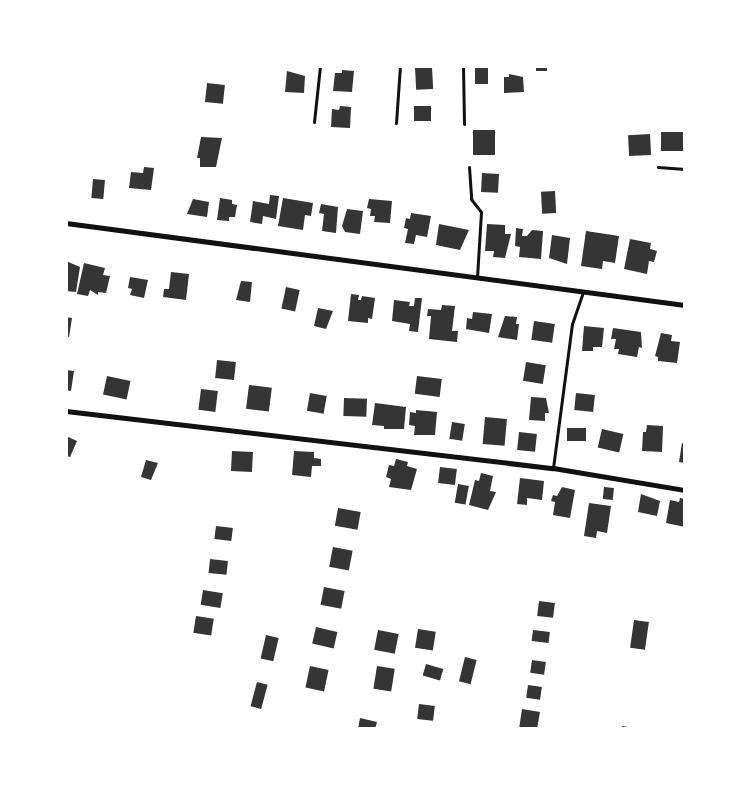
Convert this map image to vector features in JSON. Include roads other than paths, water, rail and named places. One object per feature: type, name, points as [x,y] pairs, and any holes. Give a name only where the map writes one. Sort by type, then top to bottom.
[{"type":"street","points":[[66,223],[685,306]]},
{"type":"street","points":[[66,412],[553,468],[685,490]]},
{"type":"lane","points":[[314,122],[320,66]]},
{"type":"lane","points":[[396,122],[400,66]]},
{"type":"lane","points":[[463,66],[464,124]]},
{"type":"lane","points":[[658,166],[685,169]]},
{"type":"lane","points":[[469,167],[471,199],[481,212],[477,277]]},
{"type":"lane","points":[[553,468],[572,324],[582,292]]}]
